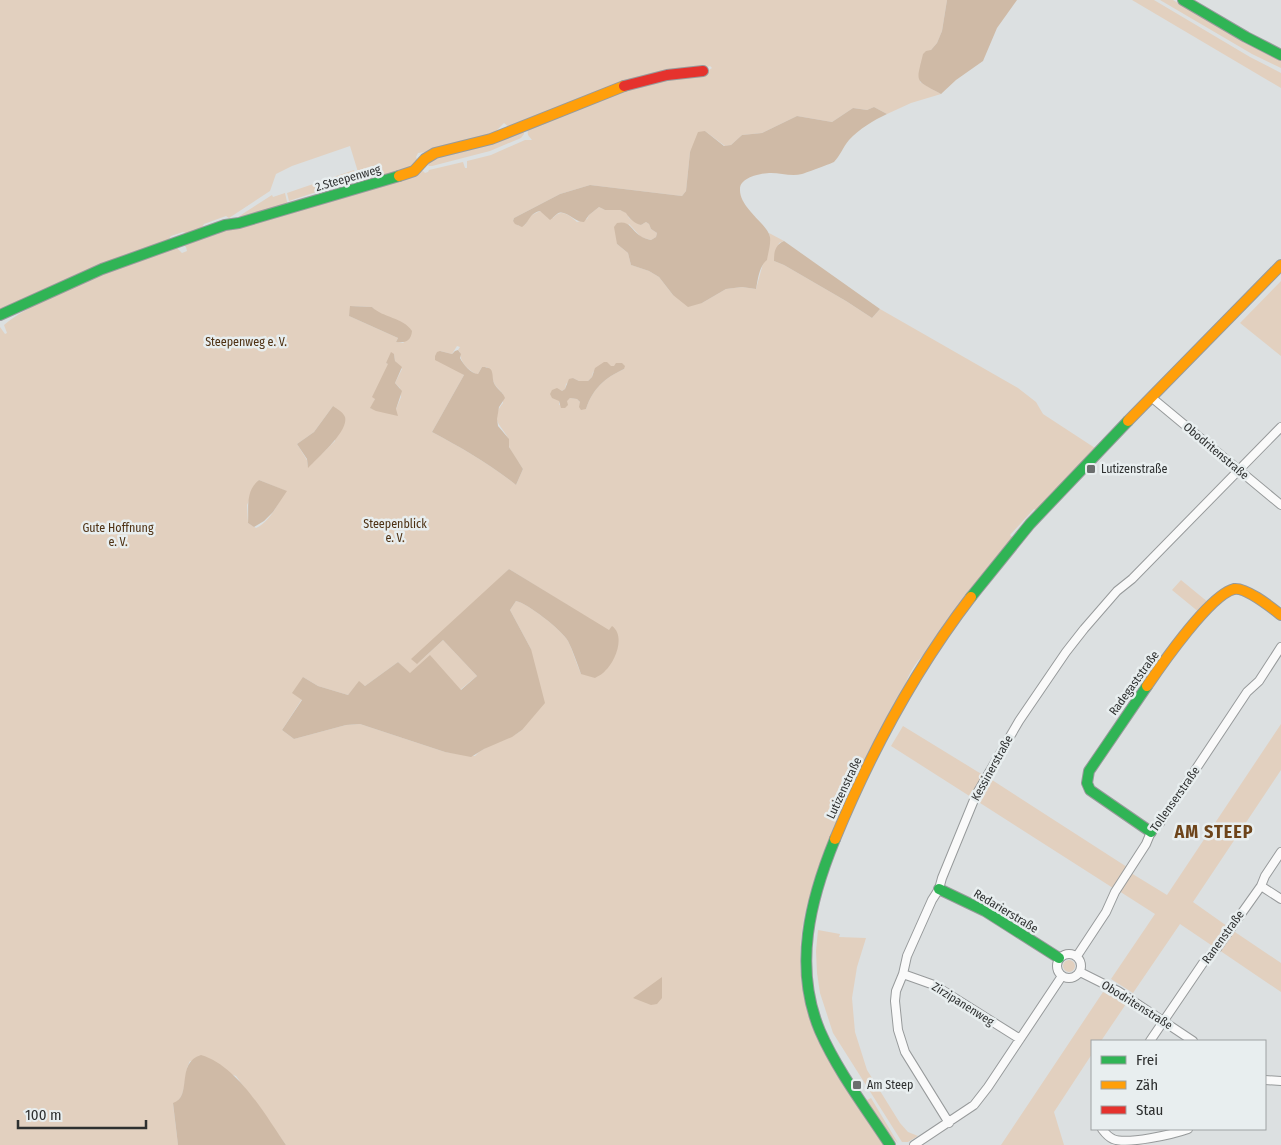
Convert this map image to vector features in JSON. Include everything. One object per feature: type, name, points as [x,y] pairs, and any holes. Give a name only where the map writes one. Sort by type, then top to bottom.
[{"type":"street","points":[[1183,0],[1281,55]]},
{"type":"street","name":"2.Steepenweg","points":[[0,315],[18,309],[101,270],[139,255],[226,225],[239,223],[409,173],[435,153],[491,139],[626,85],[667,75],[703,70]]},
{"type":"street","name":"Lutizenstraße","points":[[890,1145],[834,1058],[821,1034],[808,992],[804,950],[810,907],[816,886],[836,836],[866,770],[910,689],[952,623],[994,567],[1039,513],[1086,463],[1281,266]]},
{"type":"street","name":"Obodritenstraße","points":[[1151,397],[1281,505]]},
{"type":"street","name":"Kessinerstraße","points":[[949,1122],[912,1065],[901,1041],[895,1001],[896,991],[903,974],[907,956],[932,900],[939,889],[976,795],[1019,721],[1061,659],[1117,590],[1132,579],[1281,427]]},
{"type":"street","name":"Radegaststraße","points":[[1151,832],[1094,794],[1087,782],[1088,771],[1134,701],[1158,669],[1224,593],[1232,589],[1240,589],[1281,615]]},
{"type":"street","name":"Tollenserstraße","points":[[1076,956],[1106,912],[1115,892],[1146,844],[1151,832],[1160,823],[1247,692],[1258,681],[1281,647]]},
{"type":"street","name":"Ranenstraße","points":[[1151,1040],[1203,963],[1217,948],[1261,886],[1265,876],[1281,852]]},
{"type":"street","points":[[1261,886],[1281,899]]},
{"type":"street","name":"Redarierstraße","points":[[939,889],[985,912],[1059,958]]},
{"type":"street","points":[[1069,953],[1076,956],[1081,965],[1080,972],[1070,978],[1059,974],[1056,966],[1059,958],[1069,953]]},
{"type":"street","name":"Obodritenstraße","points":[[1080,972],[1118,991],[1191,1040]]},
{"type":"street","name":"Zirzipanenweg","points":[[903,974],[934,985],[1020,1039]]},
{"type":"street","points":[[914,1145],[968,1110],[978,1100],[1062,976]]},
{"type":"street","points":[[1266,1080],[1281,1081]]},
{"type":"street","points":[[1103,1130],[1110,1138],[1119,1141],[1149,1138],[1184,1130]]},
{"type":"green space","points":[[0,0],[947,0],[942,31],[937,43],[931,50],[920,82],[941,94],[911,103],[887,114],[874,107],[867,110],[853,108],[832,122],[797,116],[762,133],[742,135],[731,145],[725,146],[705,131],[690,152],[686,191],[682,196],[590,185],[560,194],[514,218],[513,221],[519,226],[525,225],[530,216],[540,211],[548,218],[553,218],[562,213],[577,222],[587,219],[599,207],[605,210],[620,210],[627,213],[629,218],[641,225],[646,222],[649,224],[651,229],[657,233],[656,237],[651,240],[641,237],[629,224],[617,244],[628,253],[631,265],[649,271],[659,277],[673,295],[702,303],[726,289],[742,287],[756,289],[770,238],[769,233],[784,241],[779,243],[774,261],[846,301],[872,318],[880,309],[1018,388],[1036,402],[1043,414],[1095,448],[1037,511],[1034,509],[1010,535],[1013,538],[966,595],[928,651],[913,668],[904,690],[872,750],[843,811],[811,890],[801,942],[800,969],[804,997],[812,1026],[826,1054],[885,1145],[286,1145],[236,1076],[190,1061],[183,1091],[178,1101],[173,1104],[178,1145],[0,1145],[0,327],[5,334],[7,333],[4,325],[24,311],[78,284],[127,264],[176,247],[182,253],[187,251],[183,245],[208,235],[218,234],[218,231],[414,173],[423,171],[425,173],[429,170],[463,162],[465,168],[467,168],[467,161],[491,155],[525,140],[532,140],[528,135],[527,127],[631,87],[632,89],[635,88],[635,85],[704,73],[712,68],[710,66],[703,69],[666,73],[510,128],[504,123],[490,137],[418,153],[416,157],[418,161],[411,169],[362,185],[350,146],[292,166],[276,174],[270,191],[229,218],[226,216],[204,224],[194,231],[171,236],[168,240],[0,311]],"holes":[[[351,306],[372,307],[404,343],[396,342],[398,338],[349,316]],[[457,346],[460,347],[458,350],[460,356],[467,367],[476,374],[478,374],[482,367],[487,367],[495,385],[503,394],[503,403],[497,418],[509,439],[510,449],[523,469],[516,485],[476,457],[432,432],[464,375],[440,351],[452,354]],[[394,354],[395,361],[402,369],[395,383],[400,388],[401,397],[396,409],[371,409],[389,364],[386,363]],[[610,366],[624,369],[600,384],[592,395],[586,409],[577,399],[570,398],[559,405],[559,390],[565,389],[566,384],[573,378],[579,381],[588,381],[592,377],[593,372]],[[333,406],[335,441],[308,467],[307,460],[297,444],[314,432]],[[259,480],[286,491],[273,512],[261,525],[256,528],[248,523],[247,505]],[[509,569],[609,631],[581,674],[570,645],[564,636],[536,612],[516,601],[510,610],[531,649],[522,730],[485,748],[475,756],[445,752],[360,724],[346,725],[294,739],[282,730],[302,699],[303,677],[318,686],[348,695],[359,682],[365,686],[398,662],[410,674],[460,690],[477,676],[443,640],[417,664]]]},
{"type":"green space","points":[[1132,0],[1154,0],[1250,57],[1281,73],[1281,88]]},
{"type":"green space","points":[[1160,0],[1173,0],[1243,42],[1281,61],[1281,68],[1252,54]]},
{"type":"green space","points":[[523,129],[524,134],[521,138],[490,151],[432,166],[426,163],[427,160]]},
{"type":"green space","points":[[354,170],[356,179],[289,201],[287,193]]},
{"type":"green space","points":[[285,193],[288,206],[237,219],[272,195],[273,197]]},
{"type":"green space","points":[[1281,281],[1281,356],[1240,323]]},
{"type":"green space","points":[[1181,580],[1209,603],[1200,613],[1172,590]]},
{"type":"green space","points":[[1281,724],[1281,770],[1193,902],[1227,926],[1214,947],[1180,924],[1133,993],[1111,979],[1155,914],[1119,891],[1131,873],[1167,895]]},
{"type":"green space","points":[[903,726],[983,775],[971,797],[891,746]]},
{"type":"green space","points":[[989,778],[1127,867],[1113,888],[977,801]]},
{"type":"green space","points":[[818,930],[840,934],[839,937],[866,938],[857,967],[852,998],[855,1032],[867,1070],[900,1123],[908,1132],[918,1136],[908,1142],[902,1142],[833,1033],[820,993],[817,973],[816,951]]},
{"type":"green space","points":[[1232,930],[1281,963],[1281,992],[1219,950]]},
{"type":"green space","points":[[1069,960],[1075,966],[1069,972],[1063,966]]},
{"type":"green space","points":[[1103,992],[1126,1004],[1102,1040],[1091,1040],[1091,1056],[1054,1112],[1064,1145],[1001,1145]]},
{"type":"green space","points":[[871,1098],[898,1143],[889,1135],[867,1100]]},
{"type":"shaded area","points":[[947,0],[1017,0],[997,28],[983,61],[956,80],[941,94],[922,83],[918,76],[923,54],[931,50],[937,43],[942,31]]},
{"type":"shaded area","points":[[874,107],[887,114],[867,125],[853,136],[834,162],[798,175],[771,173],[757,175],[747,179],[741,185],[741,196],[744,203],[770,237],[767,260],[761,269],[756,289],[742,287],[726,289],[702,303],[688,307],[673,295],[659,277],[649,271],[631,265],[628,253],[617,244],[614,227],[617,223],[627,224],[641,236],[651,240],[656,237],[657,233],[646,222],[641,225],[636,223],[620,210],[605,210],[599,207],[584,222],[563,213],[556,215],[550,220],[540,211],[533,214],[522,227],[513,221],[514,218],[560,194],[590,185],[682,196],[686,191],[690,152],[698,132],[705,131],[724,146],[731,145],[742,135],[762,133],[797,116],[832,122],[853,108],[867,110]]},
{"type":"shaded area","points":[[784,241],[880,309],[872,318],[846,301],[774,261],[776,249]]},
{"type":"shaded area","points":[[350,306],[372,307],[404,323],[412,331],[409,339],[405,342],[396,342],[398,338],[349,316]]},
{"type":"shaded area","points":[[458,350],[461,354],[461,360],[473,372],[478,374],[482,367],[487,367],[491,370],[495,385],[505,398],[499,407],[497,419],[498,426],[509,439],[509,447],[523,469],[516,485],[476,457],[432,432],[464,375],[435,360],[435,356],[440,351],[452,354]]},
{"type":"shaded area","points":[[391,352],[394,354],[395,361],[402,367],[395,383],[402,391],[396,409],[398,416],[370,408],[375,399],[372,397],[388,364],[386,363]]},
{"type":"shaded area","points":[[604,362],[611,366],[614,366],[616,363],[622,363],[625,366],[624,369],[600,384],[592,395],[586,409],[581,410],[579,407],[580,402],[577,399],[570,398],[567,401],[568,405],[565,408],[561,408],[559,401],[552,398],[550,394],[552,390],[557,388],[562,391],[565,389],[569,379],[573,378],[579,381],[588,381],[592,377],[595,368]]},
{"type":"shaded area","points":[[333,406],[344,415],[345,423],[338,436],[308,468],[307,459],[297,444],[314,432]]},
{"type":"shaded area","points":[[259,480],[287,491],[273,512],[254,527],[248,523],[249,500],[252,489]]},
{"type":"shaded area","points":[[509,569],[609,630],[612,626],[616,630],[619,642],[618,649],[609,667],[604,672],[595,678],[581,674],[572,649],[564,636],[536,612],[516,601],[510,610],[531,649],[545,703],[522,730],[512,737],[471,757],[445,752],[360,724],[346,725],[294,739],[282,730],[302,700],[292,693],[303,677],[318,686],[348,695],[359,681],[365,686],[398,662],[410,673],[430,655],[461,690],[477,676],[443,640],[417,664],[411,659]]},
{"type":"shaded area","points":[[662,977],[662,998],[657,1004],[651,1005],[633,998]]},
{"type":"shaded area","points":[[201,1055],[227,1069],[239,1080],[260,1106],[286,1145],[178,1145],[173,1103],[179,1100],[182,1094],[188,1065],[193,1059]]},
{"type":"traffic: fast","points":[[1183,0],[1281,55]]},
{"type":"traffic: fast","points":[[0,315],[102,269],[225,225],[239,223],[399,176]]},
{"type":"traffic: fast","points":[[971,597],[1030,524],[1128,421]]},
{"type":"traffic: fast","points":[[1147,686],[1089,771],[1087,783],[1090,790],[1151,832]]},
{"type":"traffic: fast","points":[[835,839],[818,886],[812,910],[806,958],[807,983],[812,1007],[827,1046],[890,1145]]},
{"type":"traffic: fast","points":[[939,889],[985,911],[1059,958]]},
{"type":"traffic: slow","points":[[399,176],[414,171],[425,159],[435,153],[491,139],[624,86]]},
{"type":"traffic: slow","points":[[1128,421],[1281,265]]},
{"type":"traffic: slow","points":[[1147,686],[1187,632],[1212,604],[1224,594],[1234,589],[1245,591],[1281,615]]},
{"type":"traffic: slow","points":[[835,839],[863,776],[895,714],[931,654],[971,597]]},
{"type":"traffic: jam","points":[[624,86],[667,75],[703,71]]},
{"type":"place","name":"Lutizenstraße","points":[[1091,469]]},
{"type":"place","name":"Am Steep","points":[[857,1085]]},
{"type":"district","name":"AM STEEP","points":[[1214,832]]},
{"type":"park label","name":"Steepenweg e. V.","points":[[246,342]]},
{"type":"park label","name":"Steepenblick e. V.","points":[[395,531]]},
{"type":"park label","name":"Gute Hoffnung e. V.","points":[[118,535]]}]
